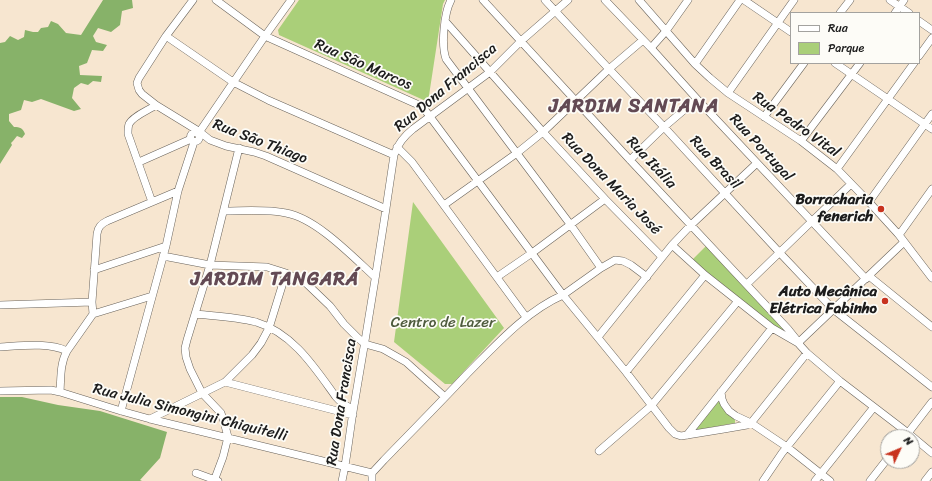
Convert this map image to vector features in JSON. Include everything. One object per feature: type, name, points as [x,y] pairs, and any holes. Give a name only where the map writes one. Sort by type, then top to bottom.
[{"type":"street","points":[[193,0],[166,36],[233,82],[268,100],[394,155]]},
{"type":"street","name":"Rua São Marcos","points":[[216,0],[265,36],[419,105],[425,110],[563,295],[626,372],[651,406],[675,434],[681,436],[687,435]]},
{"type":"street","points":[[121,411],[166,246],[178,191],[192,140],[191,135],[193,133],[199,133],[291,0]]},
{"type":"street","points":[[451,0],[445,21],[444,50],[446,59],[570,224],[601,268]]},
{"type":"street","name":"Rua Itália","points":[[483,0],[630,160],[747,284],[788,329],[798,344]]},
{"type":"street","name":"Rua Brasil","points":[[545,0],[833,309],[932,387]]},
{"type":"street","name":"Rua Dona Francisca","points":[[342,481],[346,466],[353,412],[394,155],[404,136],[490,72],[521,41],[568,0]]},
{"type":"street","name":"Rua Portugal","points":[[605,0],[757,163],[868,278],[932,327]]},
{"type":"street","name":"Rua Pedro Vital","points":[[639,0],[695,64],[710,78],[728,93],[801,141],[837,169],[899,235],[932,278]]},
{"type":"street","points":[[651,48],[666,31],[688,0]]},
{"type":"street","points":[[695,64],[740,0]]},
{"type":"street","points":[[744,0],[790,31]]},
{"type":"street","points":[[728,93],[794,0]]},
{"type":"street","points":[[841,12],[850,0]]},
{"type":"street","points":[[890,0],[897,10],[904,0]]},
{"type":"street","name":"Rua Dona Maria José","points":[[445,21],[605,199],[662,257]]},
{"type":"street","points":[[920,21],[932,30]]},
{"type":"street","name":"Rua São Thiago","points":[[166,36],[142,72],[137,83],[139,90],[156,105],[210,140],[226,146],[239,148],[266,156],[386,209]]},
{"type":"street","points":[[920,55],[932,38]]},
{"type":"street","points":[[444,205],[517,154],[544,132],[609,69],[643,40]]},
{"type":"street","points":[[764,117],[803,64]]},
{"type":"street","points":[[837,64],[932,129]]},
{"type":"street","points":[[801,141],[859,64]]},
{"type":"street","points":[[837,169],[913,64]]},
{"type":"street","points":[[630,160],[664,127],[697,99]]},
{"type":"street","points":[[152,202],[128,134],[128,128],[129,124],[134,119],[156,105]]},
{"type":"street","points":[[869,202],[932,114]]},
{"type":"street","points":[[139,162],[192,140]]},
{"type":"street","points":[[398,147],[412,162],[526,317]]},
{"type":"street","points":[[196,473],[216,481],[228,437],[221,413],[202,392],[190,369],[185,348],[210,265],[239,148]]},
{"type":"street","points":[[598,337],[672,245],[691,225],[757,163]]},
{"type":"street","points":[[747,284],[851,184]]},
{"type":"street","points":[[899,235],[932,189]]},
{"type":"street","points":[[93,314],[92,302],[97,234],[102,223],[178,191]]},
{"type":"street","points":[[497,277],[605,199]]},
{"type":"street","points":[[224,211],[270,211],[287,213],[310,222],[375,277]]},
{"type":"street","points":[[798,344],[904,242]]},
{"type":"street","points":[[672,245],[705,275],[772,328],[798,344],[840,381],[900,429]]},
{"type":"street","points":[[94,270],[166,246]]},
{"type":"street","points":[[163,256],[210,265],[267,267],[286,273],[307,284],[330,306],[344,324],[365,344],[383,349],[406,362],[445,397]]},
{"type":"street","points":[[372,481],[372,473],[384,460],[492,349],[526,317],[563,295],[612,261],[623,261],[647,277]]},
{"type":"street","points":[[150,419],[202,392],[225,382],[252,355],[261,343],[269,328],[286,273]]},
{"type":"street","points":[[626,372],[705,275]]},
{"type":"street","points":[[60,392],[62,361],[66,350],[93,314],[152,296]]},
{"type":"street","points":[[599,451],[651,406],[738,301]]},
{"type":"street","points":[[0,305],[92,302]]},
{"type":"street","points":[[195,314],[246,320],[257,323],[282,335],[304,354],[336,397],[353,412]]},
{"type":"street","points":[[687,435],[772,328]]},
{"type":"street","points":[[0,347],[46,346],[66,350]]},
{"type":"street","points":[[687,435],[747,425],[751,423],[807,353]]},
{"type":"street","points":[[763,481],[787,447],[840,381]]},
{"type":"street","points":[[225,382],[353,412]]},
{"type":"street","name":"Rua Julia Simongini Chiquitelli","points":[[0,391],[51,390],[150,419],[372,473]]},
{"type":"street","points":[[721,392],[722,399],[730,411],[742,420],[751,423],[787,447],[830,481]]},
{"type":"street","points":[[912,429],[932,402]]},
{"type":"street","points":[[815,481],[874,407]]},
{"type":"street","points":[[920,444],[932,453]]},
{"type":"street","points":[[870,481],[880,468]]},
{"type":"street","points":[[925,481],[932,472]]},
{"type":"green space","points":[[103,0],[132,0],[133,8],[122,11],[120,25],[111,32],[98,28],[93,36],[96,42],[107,45],[103,51],[92,50],[87,63],[79,66],[80,75],[102,76],[101,82],[93,81],[88,85],[81,83],[74,88],[72,98],[81,109],[74,111],[41,99],[32,102],[24,100],[21,110],[9,114],[9,121],[14,127],[22,129],[25,134],[22,138],[17,136],[11,143],[12,145],[0,164],[0,43],[5,42],[10,36],[18,40],[24,37],[25,30],[38,32],[41,28],[48,27],[51,21],[58,24],[66,33],[81,35]]},
{"type":"green space","points":[[299,0],[445,0],[443,4],[428,102],[279,35],[278,30]]},
{"type":"green space","name":"Centro de Lazer","points":[[413,202],[504,328],[452,384],[445,384],[394,342]]},
{"type":"green space","points":[[707,245],[781,325],[786,333],[778,329],[692,260]]},
{"type":"green space","points":[[0,397],[22,397],[58,405],[100,411],[167,432],[160,458],[140,480],[142,481],[0,481]]},
{"type":"green space","points":[[718,402],[735,420],[735,423],[697,430],[696,429]]},
{"type":"place","name":"Borracharia fenerich","points":[[881,209]]},
{"type":"place","name":"Auto Mecânica Elétrica Fabinho","points":[[885,301]]},
{"type":"district","name":"JARDIM SANTANA","points":[[634,107]]},
{"type":"district","name":"JARDIM TANGARÁ","points":[[275,280]]}]
